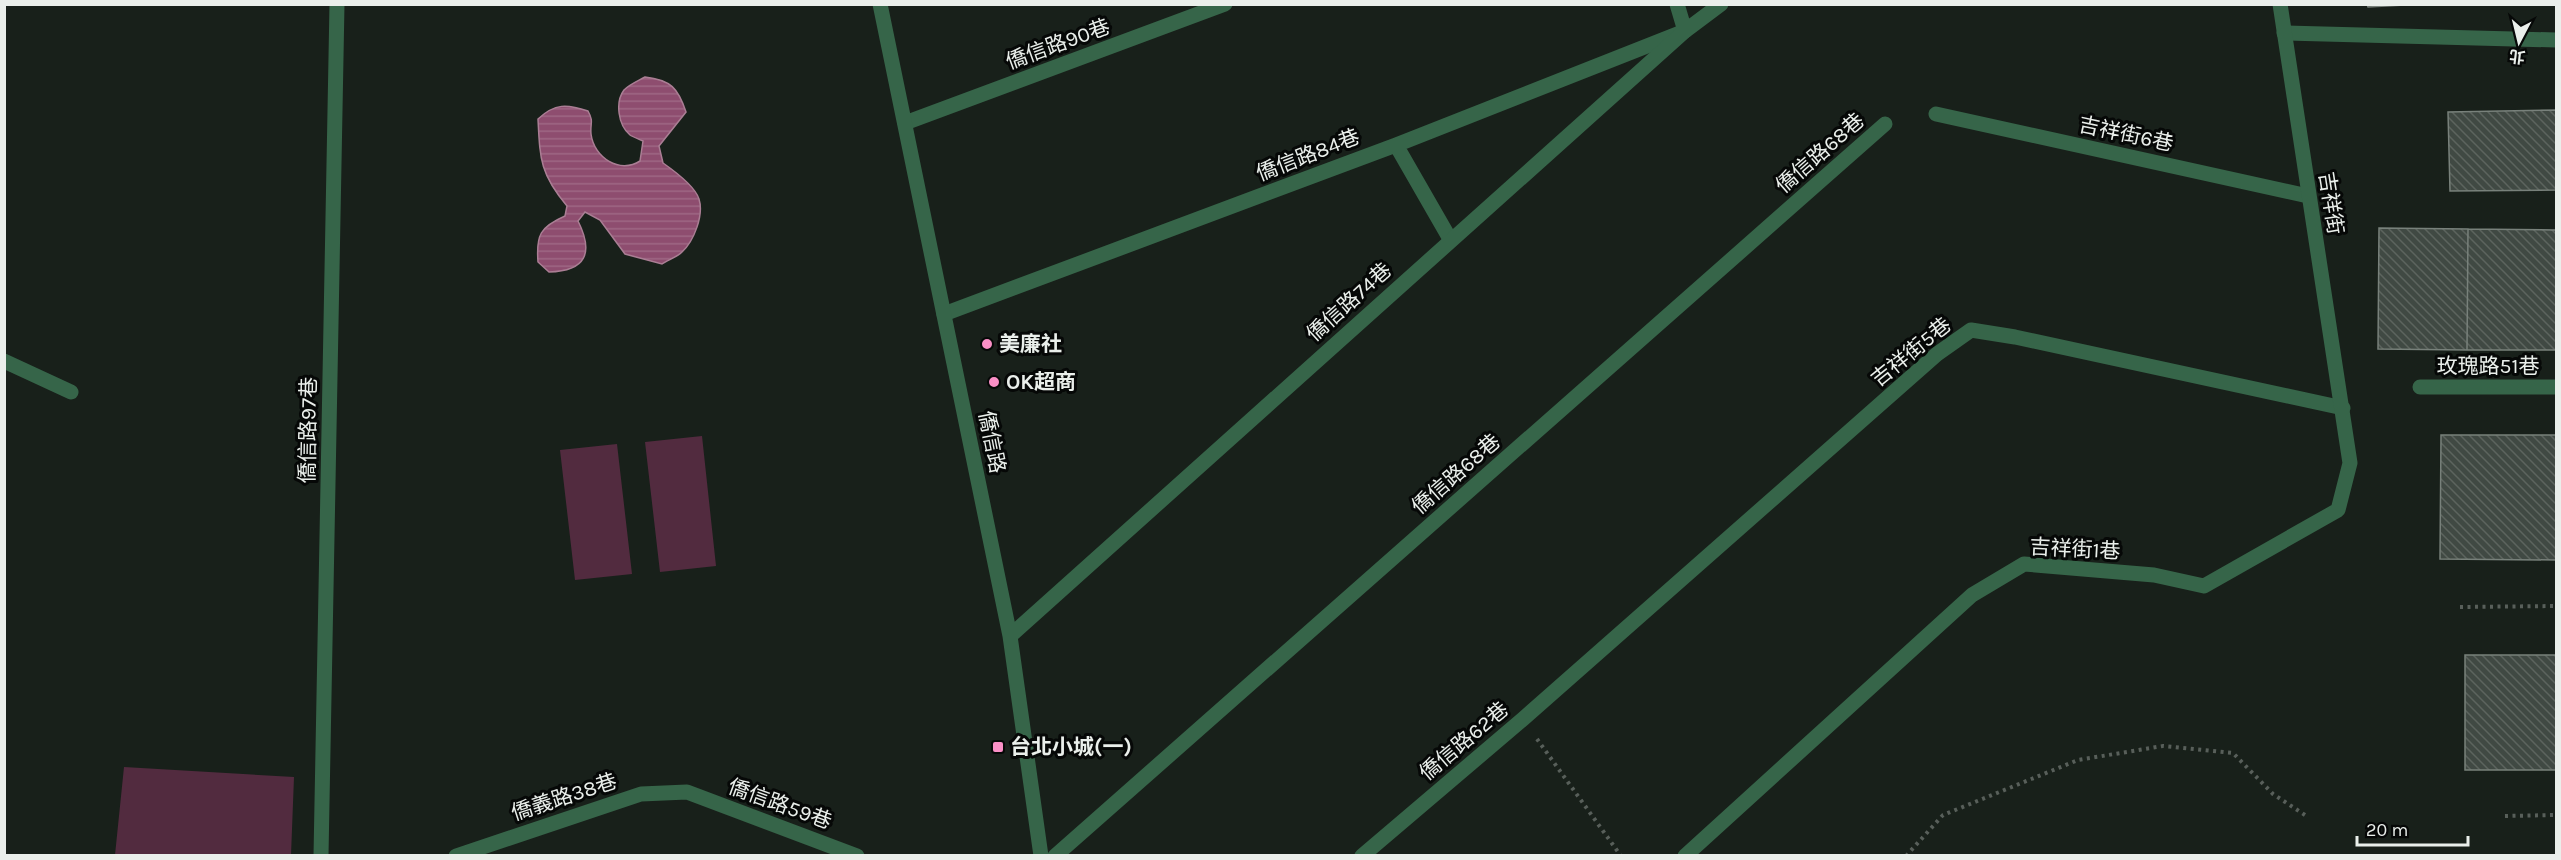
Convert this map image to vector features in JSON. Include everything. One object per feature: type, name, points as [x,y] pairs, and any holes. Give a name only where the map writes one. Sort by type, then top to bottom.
[{"type":"street","name":"僑信路97巷","points":[[321,855],[337,4]]},
{"type":"street","name":"僑信路","points":[[880,4],[1010,636],[1041,855]]},
{"type":"street","name":"僑信路90巷","points":[[905,123],[1225,4]]},
{"type":"street","points":[[1677,4],[1685,31]]},
{"type":"street","name":"僑信路74巷","points":[[1010,636],[1450,239],[1685,31],[1721,4]]},
{"type":"street","name":"吉祥街","points":[[2280,4],[2343,408]]},
{"type":"street","name":"僑信路84巷","points":[[944,314],[1396,144],[1685,31]]},
{"type":"street","points":[[2284,33],[2556,40]]},
{"type":"street","name":"吉祥街6巷","points":[[1936,114],[2308,195]]},
{"type":"street","name":"僑信路68巷","points":[[1055,855],[1885,124]]},
{"type":"street","points":[[1396,144],[1450,239]]},
{"type":"street","name":"吉祥街5巷","points":[[1592,657],[1937,354],[1971,330],[2015,337],[2343,408]]},
{"type":"street","points":[[4,361],[71,392]]},
{"type":"street","name":"玫瑰路51巷","points":[[2420,387],[2556,387]]},
{"type":"street","name":"吉祥街1巷","points":[[1685,855],[1972,595],[2024,564],[2154,575],[2204,586],[2338,510],[2350,464],[2343,408]]},
{"type":"street","name":"僑信路62巷","points":[[1362,855],[1523,719],[1592,657]]},
{"type":"street","name":"僑義路38巷","points":[[456,855],[641,794],[687,792]]},
{"type":"street","name":"僑信路59巷","points":[[687,792],[857,855]]},
{"type":"path","points":[[2460,607],[2556,606]]},
{"type":"path","points":[[1523,719],[1621,855]]},
{"type":"path","points":[[1906,855],[1943,815],[1983,798],[2078,760],[2163,746],[2233,753],[2273,794],[2305,815]]},
{"type":"path","points":[[2505,816],[2556,815]]},
{"type":"shaded area","points":[[645,77],[661,80],[672,87],[680,97],[686,112],[659,146],[663,163],[688,184],[699,199],[699,220],[694,235],[682,252],[662,264],[625,254],[600,220],[585,212],[578,221],[585,242],[586,251],[583,258],[579,264],[571,268],[549,272],[538,262],[539,238],[545,228],[565,216],[567,206],[551,185],[543,166],[538,119],[550,110],[562,106],[588,111],[593,143],[597,150],[603,157],[616,164],[632,165],[640,161],[643,141],[626,131],[620,120],[619,101],[624,90]]},
{"type":"shaded area","points":[[702,436],[716,566],[660,572],[645,442]]},
{"type":"shaded area","points":[[617,444],[632,574],[575,580],[560,450]]},
{"type":"shaded area","points":[[124,767],[294,777],[291,855],[115,855]]},
{"type":"building","points":[[2367,4],[2424,4],[2368,7]]},
{"type":"building","points":[[2556,110],[2556,190],[2450,191],[2448,112]]},
{"type":"building","points":[[2379,228],[2468,229],[2467,350],[2378,349]]},
{"type":"building","points":[[2468,229],[2556,230],[2556,350],[2467,350]]},
{"type":"building","points":[[2441,435],[2556,435],[2556,560],[2440,559]]},
{"type":"building","points":[[2465,655],[2556,655],[2556,770],[2465,770]]},
{"type":"place","name":"美廉社","points":[[987,344]]},
{"type":"place","name":"OK超商","points":[[994,382]]},
{"type":"place","name":"台北小城(一)","points":[[998,747]]}]
